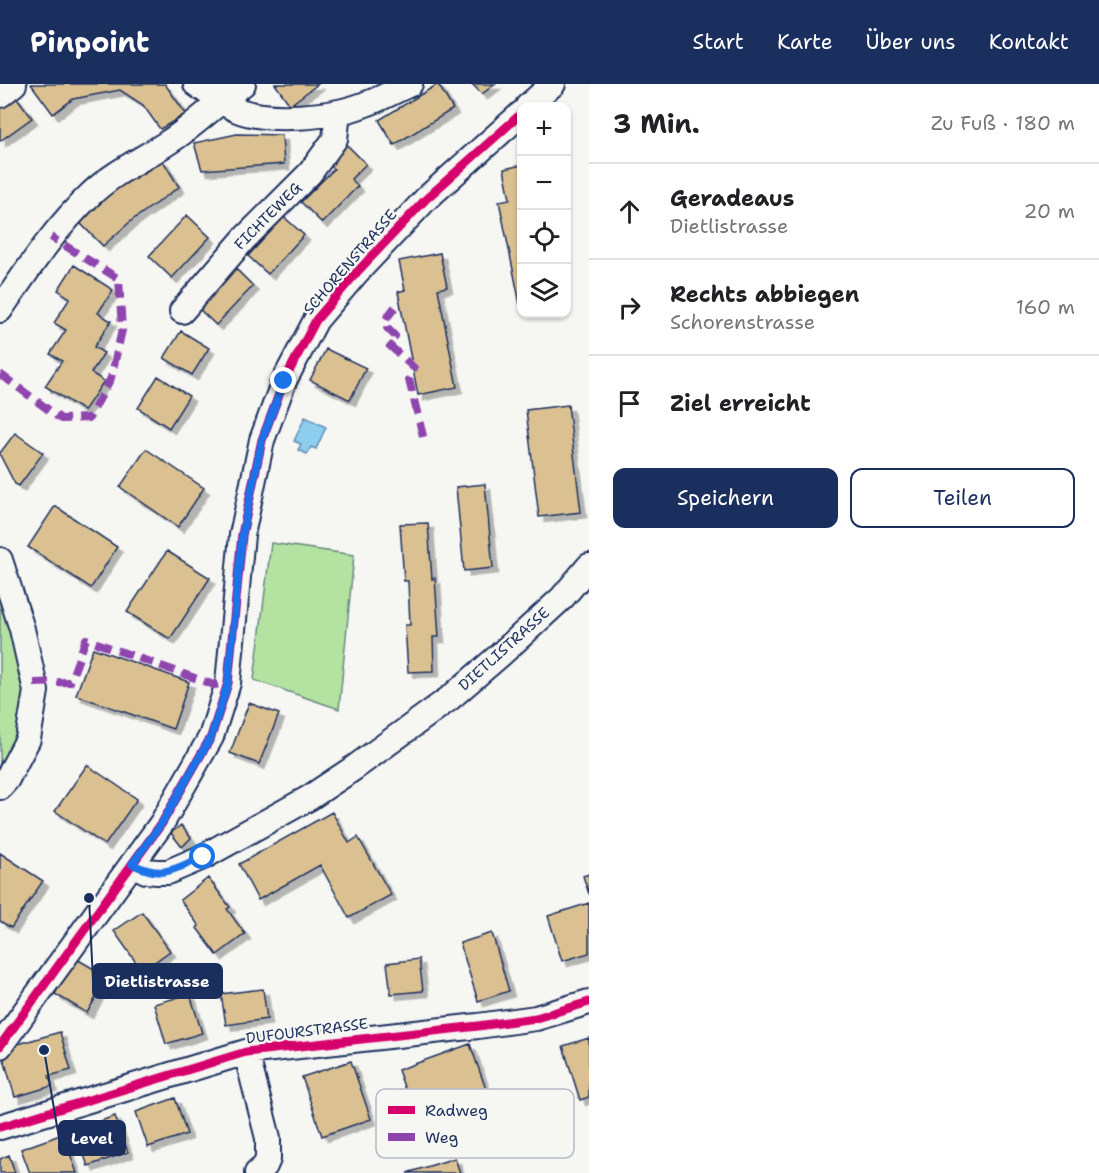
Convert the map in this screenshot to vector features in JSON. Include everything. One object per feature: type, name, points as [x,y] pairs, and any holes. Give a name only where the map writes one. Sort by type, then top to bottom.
[{"type":"street","points":[[0,95],[14,84]]},
{"type":"street","points":[[196,84],[220,101],[238,110],[267,116],[302,117],[338,112],[363,105],[410,84]]},
{"type":"street","points":[[0,310],[51,237],[92,194],[111,178],[177,136],[243,84]]},
{"type":"street","points":[[533,102],[553,84]]},
{"type":"street","name":"FICHTEWEG","points":[[182,311],[244,239],[310,173],[335,139],[338,112]]},
{"type":"street","name":"SCHORENSTRASSE","points":[[0,1046],[162,823],[211,737],[228,683],[242,535],[262,440],[284,381],[316,320],[357,272],[426,199],[517,117]]},
{"type":"street","points":[[0,560],[22,629],[36,692],[28,739],[7,779],[0,787]]},
{"type":"street","name":"DIETLISTRASSE","points":[[132,864],[146,871],[168,872],[203,857],[309,798],[450,698],[562,598],[589,566]]},
{"type":"street","name":"DUFOURSTRASSE","points":[[0,1127],[246,1052],[536,1018],[589,1002]]},
{"type":"street","points":[[246,1052],[268,1138],[268,1159],[265,1166],[257,1173]]},
{"type":"green space","points":[[271,543],[354,555],[339,709],[254,680]]},
{"type":"green space","points":[[0,560],[36,691],[0,787]]},
{"type":"water","points":[[305,417],[326,427],[316,449],[311,447],[307,454],[298,450],[301,444],[294,441]]},
{"type":"building","points":[[31,84],[165,84],[186,114],[160,129],[143,105],[120,90],[73,99],[53,114]]},
{"type":"building","points":[[275,84],[318,84],[290,105]]},
{"type":"building","points":[[438,84],[453,109],[394,145],[379,120]]},
{"type":"building","points":[[472,84],[495,84],[482,94]]},
{"type":"building","points":[[15,95],[32,118],[0,141],[0,106]]},
{"type":"building","points":[[237,134],[282,135],[284,164],[202,170],[194,143]]},
{"type":"building","points":[[343,141],[366,164],[351,179],[358,186],[322,223],[301,202],[334,169],[325,160]]},
{"type":"building","points":[[162,159],[179,187],[131,221],[103,246],[79,222],[124,180]]},
{"type":"building","points":[[517,166],[517,289],[499,201],[510,199],[504,169]]},
{"type":"building","points":[[187,215],[210,237],[172,278],[149,256]]},
{"type":"building","points":[[284,217],[304,235],[268,274],[248,256]]},
{"type":"building","points":[[440,253],[447,287],[438,289],[457,387],[418,395],[398,292],[405,290],[399,261]]},
{"type":"building","points":[[74,265],[113,290],[98,313],[111,321],[94,347],[104,353],[91,373],[104,381],[84,411],[45,386],[62,361],[50,354],[66,330],[54,323],[70,298],[58,290]]},
{"type":"building","points":[[232,265],[253,286],[216,325],[194,304]]},
{"type":"building","points":[[181,331],[209,348],[192,375],[164,358]]},
{"type":"building","points":[[326,349],[366,368],[350,400],[310,380]]},
{"type":"building","points":[[158,376],[189,396],[169,428],[138,408]]},
{"type":"building","points":[[568,405],[581,512],[539,517],[526,410]]},
{"type":"building","points":[[15,433],[43,453],[19,486],[15,484],[0,455]]},
{"type":"building","points":[[146,449],[204,488],[178,527],[120,487]]},
{"type":"building","points":[[485,484],[493,568],[464,571],[456,487]]},
{"type":"building","points":[[55,506],[117,547],[91,588],[28,547]]},
{"type":"building","points":[[428,523],[439,637],[433,637],[434,671],[408,672],[405,625],[410,625],[408,581],[404,581],[400,524]]},
{"type":"building","points":[[167,551],[210,578],[170,639],[127,612]]},
{"type":"building","points":[[93,648],[189,682],[173,729],[76,695]]},
{"type":"building","points":[[249,703],[279,714],[259,764],[230,753]]},
{"type":"building","points":[[87,765],[137,799],[105,845],[55,811]]},
{"type":"building","points":[[332,812],[349,843],[358,837],[391,895],[349,918],[320,865],[258,900],[239,864]]},
{"type":"building","points":[[181,825],[191,838],[182,847],[171,833]]},
{"type":"building","points":[[0,853],[43,881],[11,928],[0,921]]},
{"type":"building","points":[[589,874],[589,894],[583,876]]},
{"type":"building","points":[[208,878],[230,907],[227,909],[245,934],[217,955],[180,900]]},
{"type":"building","points":[[589,903],[589,953],[562,961],[548,916]]},
{"type":"building","points":[[142,912],[170,951],[142,971],[114,931]]},
{"type":"building","points":[[492,933],[509,991],[478,1001],[460,943]]},
{"type":"building","points":[[75,958],[108,977],[87,1013],[55,994]]},
{"type":"building","points":[[419,959],[423,991],[391,994],[387,963]]},
{"type":"building","points":[[263,989],[267,1019],[226,1025],[221,994]]},
{"type":"building","points":[[190,994],[202,1033],[166,1044],[154,1004]]},
{"type":"building","points":[[60,1032],[71,1070],[49,1076],[52,1086],[15,1097],[1,1049]]},
{"type":"building","points":[[589,1038],[589,1097],[580,1100],[563,1046]]},
{"type":"building","points":[[470,1044],[486,1089],[405,1089],[398,1070]]},
{"type":"building","points":[[351,1061],[371,1119],[322,1136],[302,1077]]},
{"type":"building","points":[[175,1098],[187,1134],[148,1147],[136,1112]]},
{"type":"building","points":[[115,1116],[128,1152],[88,1166],[75,1130]]},
{"type":"building","points":[[63,1134],[77,1173],[30,1173],[21,1149]]},
{"type":"building","points":[[9,1155],[15,1173],[0,1173],[0,1159]]},
{"type":"building","points":[[455,1158],[460,1173],[407,1173]]},
{"type":"marked path","points":[[0,374],[61,419],[89,418],[111,378],[122,330],[119,279],[51,237]]},
{"type":"marked path","points":[[395,307],[386,319],[387,328],[395,336],[388,344],[414,368],[409,380],[425,444]]},
{"type":"marked path","points":[[34,683],[70,682],[86,639],[214,685],[228,683]]},
{"type":"cycle path","points":[[0,1046],[162,823],[211,737],[228,683],[242,535],[262,440],[284,381],[316,320],[357,272],[426,199],[517,117]]},
{"type":"cycle path","points":[[0,1127],[246,1052],[536,1018],[589,1002]]},
{"type":"place","name":"Dietlistrasse","points":[[89,898]]},
{"type":"place","name":"Level","points":[[44,1050]]},
{"type":"route","points":[[203,857],[168,872],[146,871],[132,864],[162,823],[211,737],[228,683],[242,535],[262,440],[284,381]]}]
